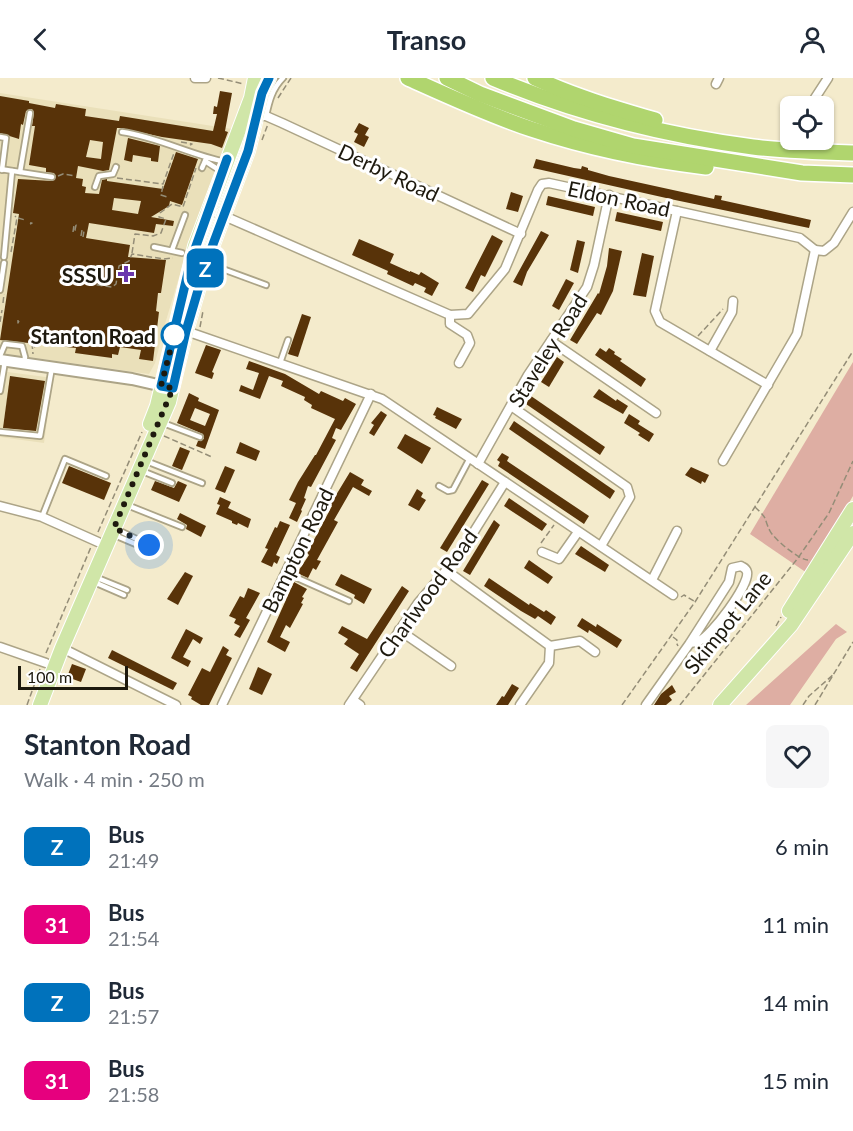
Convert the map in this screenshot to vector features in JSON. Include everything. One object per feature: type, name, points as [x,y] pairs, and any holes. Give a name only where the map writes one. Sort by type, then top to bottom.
[{"type":"highway","points":[[408,78],[505,119],[599,149],[698,166],[763,173],[853,175]]},
{"type":"highway","points":[[447,78],[574,129],[633,146],[802,173]]},
{"type":"highway","points":[[493,78],[555,103],[649,128],[754,147],[853,152]]},
{"type":"highway","points":[[535,78],[611,107],[656,120],[724,134],[819,145],[853,152]]},
{"type":"main road","points":[[31,705],[46,663],[98,542],[192,332],[206,263],[248,151],[264,117],[262,93],[269,78]]},
{"type":"main road","points":[[39,705],[112,531],[160,429],[189,255],[251,98],[251,82]]},
{"type":"main road","points":[[720,705],[763,654],[850,524],[853,509]]},
{"type":"street","points":[[195,78],[206,78]]},
{"type":"street","points":[[816,96],[828,78]]},
{"type":"street","name":"Derby Road","points":[[264,117],[521,234]]},
{"type":"street","name":"Eldon Road","points":[[450,315],[468,314],[505,269],[542,184],[549,183],[609,195],[800,238],[815,250]]},
{"type":"street","name":"Staveley Road","points":[[474,461],[512,406],[528,375],[587,287],[609,195]]},
{"type":"street","points":[[210,205],[211,209],[225,216],[450,315],[450,324],[467,335],[470,343],[459,363]]},
{"type":"street","points":[[677,211],[655,311],[660,322],[768,385]]},
{"type":"street","points":[[723,461],[797,334],[815,250],[824,251],[834,243],[853,212]]},
{"type":"street","points":[[710,351],[732,312],[733,303]]},
{"type":"street","points":[[192,332],[371,394],[673,595]]},
{"type":"street","points":[[551,341],[656,413]]},
{"type":"street","points":[[2,359],[28,361],[167,387]]},
{"type":"street","name":"Bampton Road","points":[[222,705],[371,394]]},
{"type":"street","points":[[512,406],[627,487],[630,497],[601,546]]},
{"type":"street","name":"Charlwood Road","points":[[354,703],[399,630],[418,603],[460,554],[505,482]]},
{"type":"street","points":[[0,506],[42,517],[98,542]]},
{"type":"street","points":[[542,552],[559,559],[578,531]]},
{"type":"street","points":[[652,580],[677,531]]},
{"type":"street","points":[[646,705],[690,643],[730,579],[732,568],[741,566],[747,572],[745,582],[737,597],[706,637],[698,642],[690,643]]},
{"type":"street","points":[[447,570],[550,646],[580,641],[595,652]]},
{"type":"street","points":[[730,579],[745,582]]},
{"type":"street","points":[[399,630],[451,666]]},
{"type":"street","points":[[520,705],[549,663],[550,646]]},
{"type":"street","points":[[0,647],[46,663]]},
{"type":"street","points":[[62,648],[165,702],[176,705]]},
{"type":"lane","points":[[264,117],[269,99],[283,78]]},
{"type":"lane","points":[[20,172],[30,113]]},
{"type":"lane","points":[[122,132],[165,142],[206,159],[225,164]]},
{"type":"lane","points":[[0,137],[6,138],[1,170],[54,175]]},
{"type":"lane","points":[[206,159],[225,164]]},
{"type":"lane","points":[[202,168],[206,159]]},
{"type":"lane","points":[[95,187],[99,176],[113,174],[116,167]]},
{"type":"lane","points":[[0,290],[12,171]]},
{"type":"lane","points":[[172,250],[185,215]]},
{"type":"lane","points":[[154,247],[189,255]]},
{"type":"lane","points":[[206,263],[266,285]]},
{"type":"lane","points":[[280,363],[288,340]]},
{"type":"lane","points":[[0,391],[5,344],[22,346],[28,361]]},
{"type":"lane","points":[[0,432],[40,436],[52,367]]},
{"type":"lane","points":[[160,429],[200,437]]},
{"type":"lane","points":[[42,517],[65,459],[106,476]]},
{"type":"lane","points":[[439,486],[448,491],[453,490],[474,461]]},
{"type":"lane","points":[[142,465],[172,483]]},
{"type":"lane","points":[[142,465],[202,483]]},
{"type":"lane","points":[[125,504],[182,527]]},
{"type":"lane","points":[[112,531],[149,545],[138,545],[112,531]]},
{"type":"lane","points":[[286,573],[349,601]]},
{"type":"lane","points":[[92,578],[126,592]]},
{"type":"path","points":[[218,78],[251,82]]},
{"type":"path","points":[[262,141],[264,117],[291,78]]},
{"type":"path","points":[[174,141],[192,144],[188,147],[197,150]]},
{"type":"path","points":[[167,197],[160,195],[175,150],[183,153],[185,150]]},
{"type":"path","points":[[75,275],[77,282],[112,287],[116,284],[119,266],[129,261],[132,254],[135,234],[153,236],[161,233],[165,219],[159,217],[160,213],[171,204],[183,207],[198,163]]},
{"type":"path","points":[[54,175],[75,176]]},
{"type":"path","points":[[54,175],[58,176]]},
{"type":"path","points":[[96,179],[117,178],[163,184]]},
{"type":"path","points":[[17,218],[25,220]]},
{"type":"path","points":[[73,232],[74,225],[76,225],[75,230],[78,230]]},
{"type":"path","points":[[132,254],[164,259],[174,258]]},
{"type":"path","points":[[693,341],[727,306],[733,303]]},
{"type":"path","points":[[192,332],[205,304]]},
{"type":"path","points":[[1,319],[2,310]]},
{"type":"path","points":[[32,343],[34,348]]},
{"type":"path","points":[[28,361],[34,348],[39,344]]},
{"type":"path","points":[[622,705],[695,602],[754,506],[852,356],[853,351]]},
{"type":"path","points":[[160,429],[212,457]]},
{"type":"path","name":"Skimpot Lane","points":[[680,705],[798,558],[829,513],[853,461]]},
{"type":"path","points":[[754,506],[766,517],[770,531],[777,540],[798,558],[804,561],[812,559]]},
{"type":"path","points":[[542,552],[540,545],[558,520]]},
{"type":"path","points":[[673,595],[682,597],[684,595],[695,602]]},
{"type":"path","points":[[672,636],[677,640]]},
{"type":"path","points":[[815,705],[852,643]]},
{"type":"path","points":[[803,705],[809,696],[836,671]]},
{"type":"shaded area","points":[[0,93],[232,129],[186,254],[155,363],[149,374],[0,353]]},
{"type":"shaded area","points":[[853,362],[853,496],[807,573],[750,534]]},
{"type":"shaded area","points":[[0,371],[53,378],[44,443],[0,437]]},
{"type":"shaded area","points":[[836,624],[847,632],[836,639],[790,705],[746,705]]},
{"type":"building","points":[[220,91],[232,93],[225,131],[228,132],[222,148],[211,144],[117,128],[109,170],[78,166],[76,178],[83,179],[82,186],[86,187],[85,193],[99,194],[102,180],[107,179],[107,181],[163,189],[176,152],[198,159],[182,205],[170,201],[169,206],[151,217],[174,221],[173,226],[156,224],[154,233],[89,223],[86,238],[130,245],[128,257],[166,260],[161,293],[158,293],[156,311],[159,312],[153,361],[139,359],[141,350],[120,347],[118,355],[112,354],[112,358],[75,353],[76,348],[0,340],[19,214],[13,213],[18,179],[52,181],[56,177],[54,173],[46,172],[46,168],[29,165],[35,126],[32,126],[34,113],[32,109],[26,111],[19,139],[0,133],[0,96],[55,108],[56,104],[86,109],[85,116],[119,121],[120,116],[213,131],[217,114],[213,114],[214,106],[217,107]],"holes":[[[90,140],[103,142],[101,159],[86,157]],[[114,198],[141,201],[138,214],[112,210]]]},
{"type":"building","points":[[359,123],[369,128],[365,135],[369,137],[364,147],[354,142],[358,134],[354,132]]},
{"type":"building","points":[[128,138],[160,146],[158,162],[151,161],[151,158],[133,155],[132,162],[124,160]]},
{"type":"building","points":[[536,159],[574,168],[581,169],[582,166],[609,176],[714,199],[715,195],[722,196],[721,200],[811,220],[809,228],[675,200],[533,168]]},
{"type":"building","points":[[511,192],[523,196],[518,212],[506,209]]},
{"type":"building","points":[[548,196],[595,207],[593,216],[546,205]]},
{"type":"building","points":[[617,212],[663,222],[661,231],[615,221]]},
{"type":"building","points":[[541,231],[549,235],[527,272],[522,286],[513,282]]},
{"type":"building","points":[[492,235],[503,241],[485,277],[481,275],[473,292],[465,288]]},
{"type":"building","points":[[359,239],[394,254],[390,263],[419,275],[421,272],[439,283],[432,296],[424,292],[426,288],[415,283],[413,286],[387,274],[388,271],[352,255]]},
{"type":"building","points":[[577,240],[585,242],[578,273],[570,270]]},
{"type":"building","points":[[609,248],[622,251],[613,291],[601,315],[597,313],[577,344],[570,340],[599,294],[607,266]]},
{"type":"building","points":[[642,253],[654,256],[646,297],[633,295]]},
{"type":"building","points":[[566,279],[574,283],[559,310],[552,306]]},
{"type":"building","points":[[302,314],[311,317],[298,357],[288,354]]},
{"type":"building","points":[[206,345],[221,350],[212,372],[214,373],[212,379],[195,373]]},
{"type":"building","points":[[600,348],[606,352],[609,348],[615,352],[614,354],[622,359],[620,361],[646,379],[641,387],[595,355]]},
{"type":"building","points":[[557,357],[564,362],[549,387],[541,382]]},
{"type":"building","points":[[249,361],[285,374],[319,394],[321,391],[356,404],[341,430],[336,428],[332,438],[336,440],[311,487],[308,486],[304,498],[306,499],[297,522],[289,518],[296,503],[289,500],[335,419],[311,408],[312,405],[304,400],[305,397],[281,386],[283,381],[269,376],[260,399],[239,391],[241,385],[253,390],[259,373],[246,369]]},
{"type":"building","points":[[10,376],[45,381],[36,431],[3,428]]},
{"type":"building","points":[[599,389],[628,406],[623,414],[593,397]]},
{"type":"building","points":[[189,393],[199,398],[198,401],[219,410],[205,449],[196,446],[198,441],[204,439],[203,434],[177,423]],"holes":[[[195,408],[210,414],[205,426],[190,420]]]},
{"type":"building","points":[[531,396],[605,447],[600,455],[526,404]]},
{"type":"building","points":[[437,407],[462,419],[456,429],[435,418],[436,416],[433,415]]},
{"type":"building","points":[[381,411],[387,415],[374,436],[369,433],[374,425],[371,423]]},
{"type":"building","points":[[629,414],[640,421],[638,424],[654,434],[649,442],[624,423]]},
{"type":"building","points":[[514,421],[615,491],[610,499],[509,429]]},
{"type":"building","points":[[405,434],[431,448],[422,464],[397,448]]},
{"type":"building","points":[[240,442],[260,451],[256,461],[236,453]]},
{"type":"building","points":[[180,447],[190,451],[182,470],[172,466]]},
{"type":"building","points":[[502,453],[509,457],[507,461],[589,516],[584,524],[498,466],[500,462],[497,460]]},
{"type":"building","points":[[69,466],[111,483],[104,500],[62,483]]},
{"type":"building","points":[[225,466],[235,470],[225,493],[215,489]]},
{"type":"building","points":[[691,467],[709,475],[705,483],[702,481],[701,484],[685,475]]},
{"type":"building","points":[[350,472],[364,480],[361,485],[372,491],[369,496],[353,487],[334,520],[338,522],[317,560],[321,561],[316,570],[313,568],[308,578],[297,573],[309,555],[307,553],[332,506],[330,505]]},
{"type":"building","points":[[482,480],[489,484],[447,552],[440,548]]},
{"type":"building","points":[[155,481],[174,488],[178,481],[187,485],[179,502],[151,490]]},
{"type":"building","points":[[417,489],[423,493],[421,497],[426,500],[419,511],[408,505]]},
{"type":"building","points":[[220,497],[231,502],[228,508],[251,519],[248,528],[232,523],[216,514],[220,505],[217,504]]},
{"type":"building","points":[[509,498],[547,524],[542,531],[504,506]]},
{"type":"building","points":[[180,513],[206,526],[201,537],[186,529],[187,525],[177,519]]},
{"type":"building","points":[[494,520],[500,525],[470,575],[463,571]]},
{"type":"building","points":[[280,521],[290,525],[276,555],[280,557],[277,564],[274,562],[272,567],[261,562],[268,549],[265,548]]},
{"type":"building","points":[[581,546],[609,565],[605,572],[575,554]]},
{"type":"building","points":[[529,560],[553,577],[548,584],[524,568]]},
{"type":"building","points":[[185,572],[193,576],[178,605],[167,599]]},
{"type":"building","points":[[341,574],[372,589],[364,604],[354,598],[355,595],[335,585]]},
{"type":"building","points":[[489,578],[529,605],[530,603],[544,612],[546,610],[556,617],[551,625],[538,616],[535,619],[521,611],[484,586]]},
{"type":"building","points":[[294,582],[307,589],[302,597],[304,598],[301,603],[303,604],[290,628],[286,625],[280,637],[290,642],[285,652],[267,642]]},
{"type":"building","points":[[402,586],[409,591],[357,672],[350,668],[359,654],[344,644],[348,639],[338,633],[342,626],[367,639]]},
{"type":"building","points":[[248,588],[260,593],[246,618],[250,620],[240,638],[234,635],[240,626],[234,623],[236,619],[229,616],[240,596],[244,598]]},
{"type":"building","points":[[582,618],[596,627],[597,624],[622,640],[617,648],[589,630],[588,633],[577,626]]},
{"type":"building","points":[[186,629],[203,638],[200,644],[193,639],[183,657],[191,661],[188,667],[171,658]]},
{"type":"building","points":[[223,646],[229,650],[226,655],[232,658],[209,705],[201,705],[188,695],[202,668],[210,672]]},
{"type":"building","points":[[112,650],[177,683],[173,690],[108,658]]},
{"type":"building","points":[[72,664],[86,669],[81,682],[67,677]]},
{"type":"building","points":[[258,667],[272,674],[262,695],[249,689]]},
{"type":"building","points":[[512,684],[519,688],[508,705],[496,705],[502,696],[504,697]]},
{"type":"building","points":[[672,685],[676,692],[669,696],[672,700],[666,705],[654,705],[661,694]]},
{"type":"bus line","name":"Z","points":[[227,159],[195,246],[161,386],[173,388],[186,331],[206,263],[248,151],[262,93],[269,78]]},
{"type":"place","name":"SSSU","points":[[126,274]]},
{"type":"place","name":"Stanton Road","points":[[174,335]]},
{"type":"route","points":[[149,545],[114,528],[169,402],[173,388],[161,386],[176,328],[174,335]]}]
